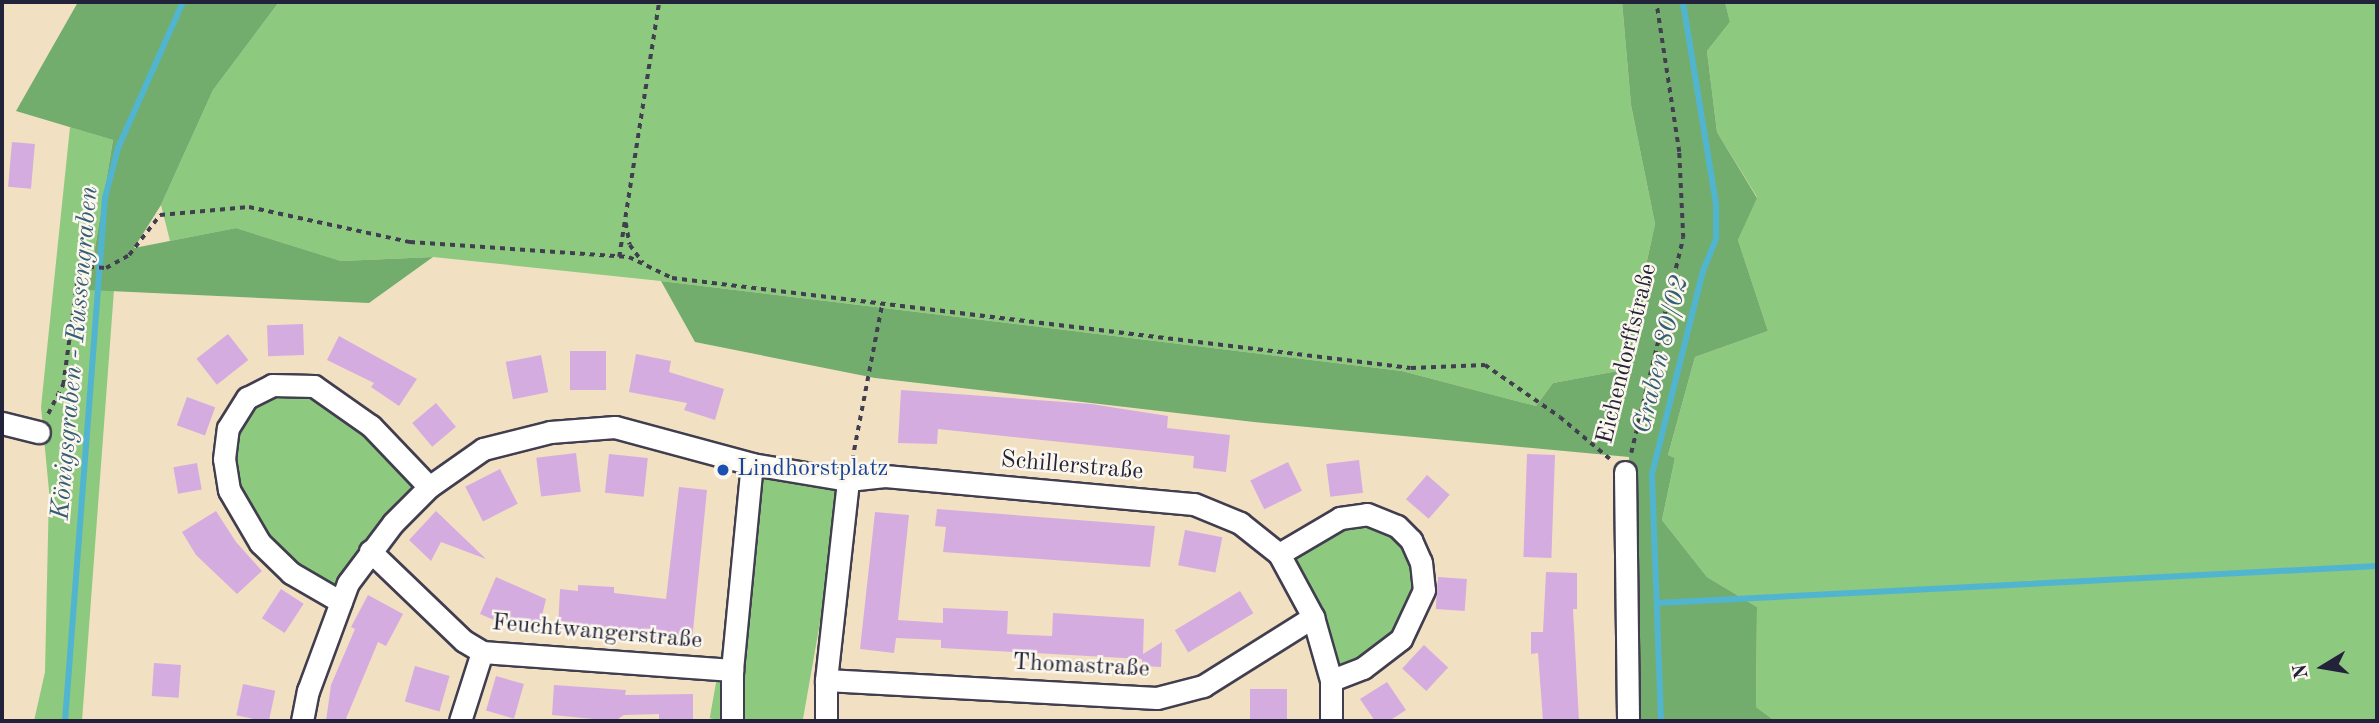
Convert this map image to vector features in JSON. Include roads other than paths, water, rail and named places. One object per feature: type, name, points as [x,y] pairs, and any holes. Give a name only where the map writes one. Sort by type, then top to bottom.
[{"type":"street","points":[[341,602],[291,573],[260,543],[229,490],[224,459],[228,428],[247,398],[272,385],[314,386],[371,426],[429,487]]},
{"type":"street","points":[[2,423],[39,432]]},
{"type":"street","points":[[302,721],[341,602],[370,551],[429,487],[483,449],[550,432],[615,426],[752,464],[848,480],[826,680],[826,721]]},
{"type":"street","points":[[732,721],[732,670],[752,464]]},
{"type":"street","name":"Eichendorffstraße","points":[[1625,471],[1628,721]]},
{"type":"street","name":"Schillerstraße","points":[[848,480],[886,476],[1194,504],[1240,523],[1279,554],[1312,617],[1331,680],[1331,721]]},
{"type":"street","points":[[1279,554],[1340,519],[1367,514],[1396,526],[1411,540],[1421,562],[1424,590],[1401,639],[1363,668],[1331,680]]},
{"type":"street","name":"Feuchtwangerstraße","points":[[370,551],[464,641],[482,652],[732,670]]},
{"type":"street","name":"Thomastraße","points":[[826,680],[1157,698],[1203,686],[1312,617]]},
{"type":"street","points":[[460,721],[482,652]]},
{"type":"waterway","name":"Königsgraben - Russengraben","points":[[65,721],[105,198],[118,148],[183,2]]},
{"type":"waterway","name":"Graben 80/02","points":[[1661,721],[1652,474],[1703,271],[1716,238],[1716,204],[1683,2]]},
{"type":"waterway","points":[[1657,603],[2377,566]]},
{"type":"place","name":"Lindhorstplatz","points":[[723,470]]}]
